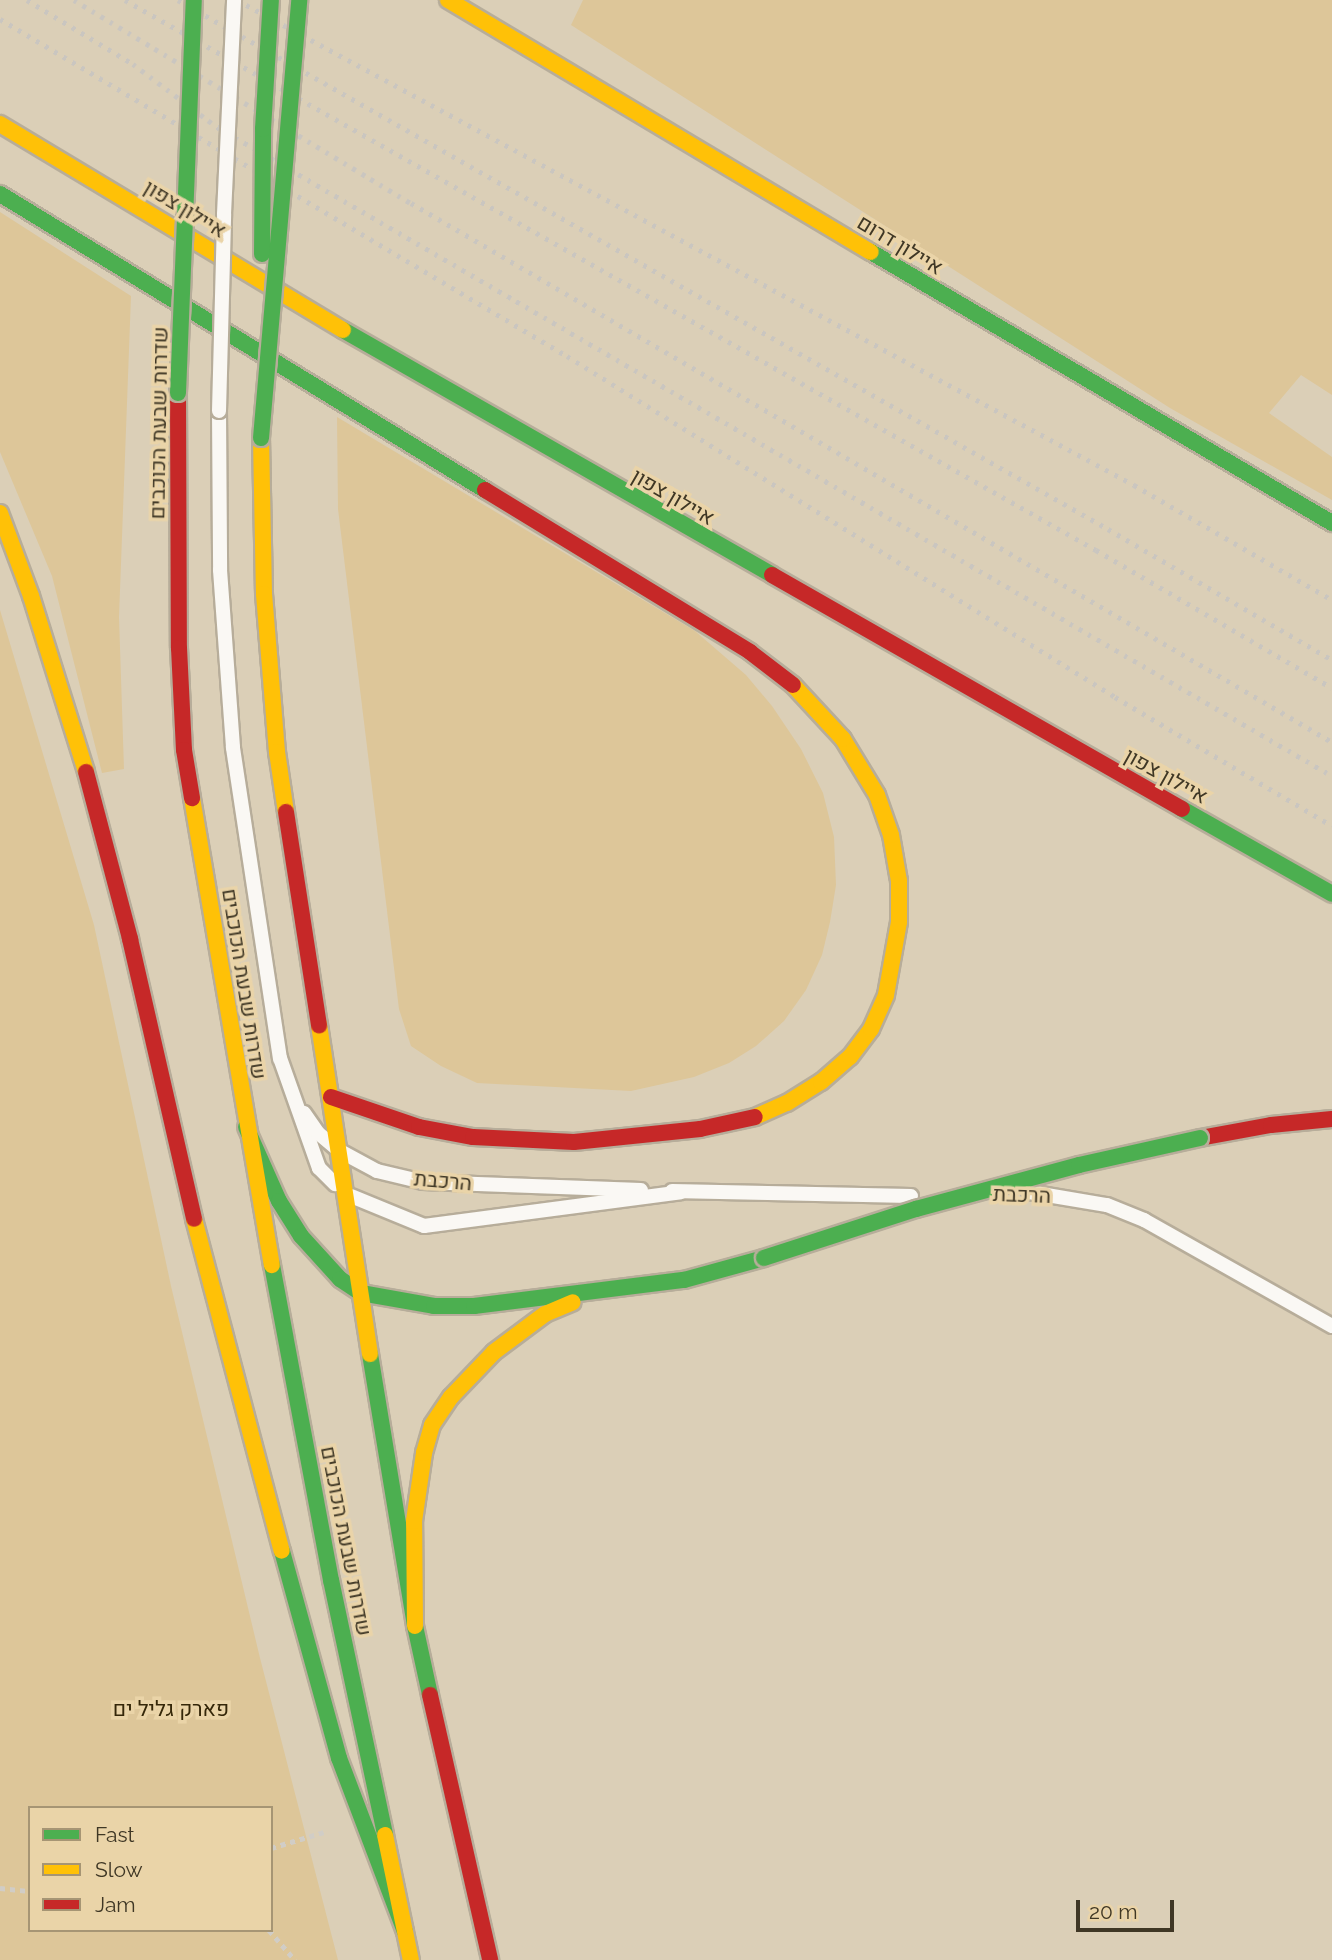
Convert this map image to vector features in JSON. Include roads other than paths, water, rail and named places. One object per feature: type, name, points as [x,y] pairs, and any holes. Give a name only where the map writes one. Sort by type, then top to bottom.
[{"type":"main road","name":"שדרות שבעת הכוכבים","points":[[194,0],[178,393],[179,648],[184,750],[246,1127],[331,1580],[411,1960]]},
{"type":"main road","points":[[271,0],[262,129],[261,438],[264,594],[277,752],[344,1192],[415,1626],[490,1960]]},
{"type":"main road","points":[[261,438],[299,0]]},
{"type":"main road","name":"איילון דרום","points":[[448,0],[1045,356],[1332,523]]},
{"type":"main road","name":"איילון צפון","points":[[0,124],[398,363],[1332,894]]},
{"type":"main road","points":[[0,194],[750,652],[785,677],[820,711],[864,769],[877,795],[891,835],[899,881],[899,922],[886,995],[871,1029],[850,1057],[821,1082],[788,1103],[756,1117],[700,1129],[587,1141],[547,1142],[472,1138],[419,1127],[331,1097]]},
{"type":"main road","points":[[0,513],[31,596],[92,788],[130,939],[206,1270],[339,1758],[405,1932]]},
{"type":"main road","points":[[246,1127],[279,1201],[301,1236],[340,1279],[361,1293],[434,1306],[474,1306],[684,1280],[764,1258],[916,1209],[1079,1165],[1271,1125],[1332,1119]]},
{"type":"main road","points":[[415,1626],[414,1521],[424,1453],[432,1425],[451,1396],[523,1329],[545,1314],[608,1291]]},
{"type":"lane","name":"שדרות שבעת הכוכבים","points":[[234,0],[223,214],[219,411],[220,570],[233,748],[280,1058],[318,1168],[344,1192]]},
{"type":"lane","name":"שדרות שבעת הכוכבים","points":[[280,1058],[304,1113],[318,1133],[338,1150]]},
{"type":"lane","name":"הרכבת","points":[[338,1150],[377,1171],[423,1182],[882,1197],[1040,1192],[1107,1205],[1144,1220],[1332,1326]]},
{"type":"lane","name":"הרכבת","points":[[344,1192],[424,1226],[681,1192]]},
{"type":"railway","points":[[27,0],[133,64],[217,127],[1332,776]]},
{"type":"railway","points":[[74,0],[411,203],[1332,742]]},
{"type":"railway","points":[[125,0],[1096,550],[1332,688]]},
{"type":"railway","points":[[178,0],[1108,529],[1332,660]]},
{"type":"railway","points":[[237,0],[1134,485],[1332,600]]},
{"type":"railway","points":[[0,19],[567,356],[1115,697],[1332,826]]},
{"type":"park label","name":"פארק גליל ים","points":[[171,1709]]}]
